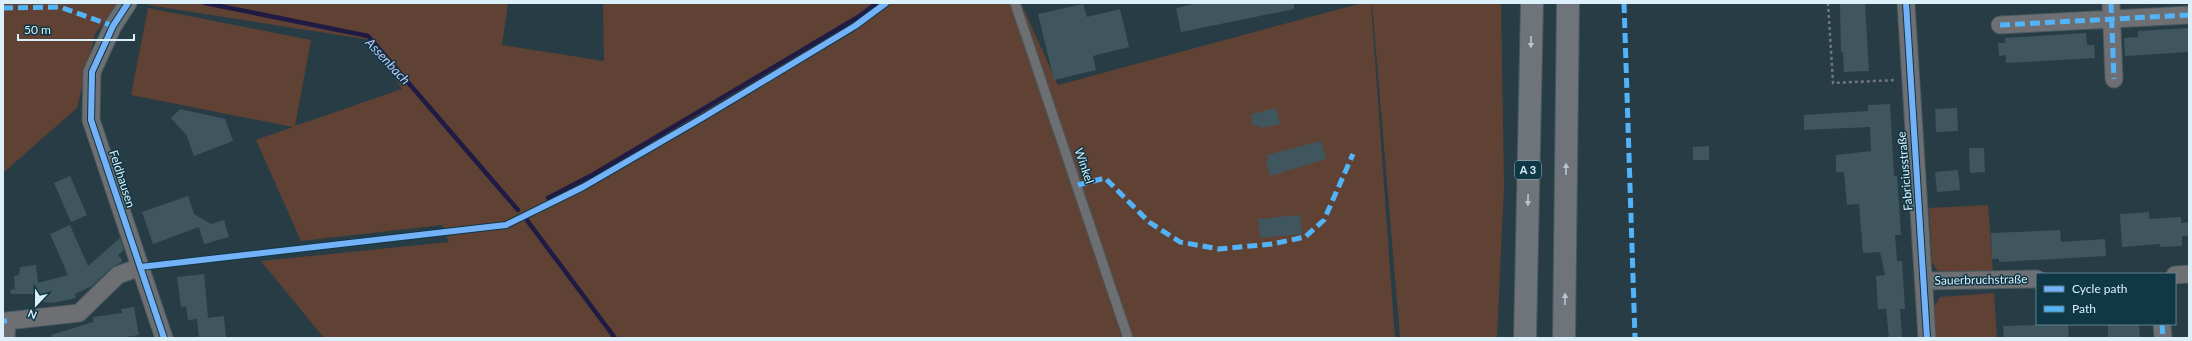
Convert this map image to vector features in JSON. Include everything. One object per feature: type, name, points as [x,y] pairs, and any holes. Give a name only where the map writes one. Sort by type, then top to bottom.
[{"type":"highway","name":"A 3","points":[[1525,338],[1532,3]]},
{"type":"highway","points":[[1564,338],[1568,3]]},
{"type":"street","name":"Feldhausen","points":[[128,3],[113,26],[92,72],[91,120],[164,338]]},
{"type":"street","name":"Fabriciusstraße","points":[[1906,3],[1909,80],[1925,281],[1927,338]]},
{"type":"street","points":[[2111,11],[2114,79]]},
{"type":"street","points":[[2000,25],[2111,11],[2189,15]]},
{"type":"street","points":[[6,338],[7,321],[79,313],[118,275],[140,267]]},
{"type":"street","points":[[2176,275],[2189,274]]},
{"type":"street","name":"Sauerbruchstraße","points":[[1925,281],[2036,279]]},
{"type":"street","points":[[2162,325],[2163,338]]},
{"type":"lane","name":"Winkel","points":[[1015,3],[1128,338]]},
{"type":"path","points":[[1828,3],[1833,83],[1909,80]]},
{"type":"shaded area","points":[[3,3],[119,3],[95,34],[77,108],[3,173]]},
{"type":"shaded area","points":[[149,3],[508,3],[502,45],[604,61],[603,3],[1021,3],[1058,85],[1362,3],[1371,3],[1395,338],[324,338],[261,261],[449,242],[442,225],[301,241],[256,140],[293,127],[131,95],[148,8],[311,40],[295,126],[402,89],[371,40],[148,5]]},
{"type":"shaded area","points":[[1372,3],[1501,3],[1504,185],[1497,338],[1400,338]]},
{"type":"shaded area","points":[[1988,205],[1993,271],[1946,273],[1937,270],[1932,262],[1929,208]]},
{"type":"shaded area","points":[[1994,293],[1997,338],[1935,338],[1934,307],[1940,297]]},
{"type":"building","points":[[1198,3],[1294,3],[1294,9],[1181,32],[1176,8]]},
{"type":"building","points":[[1840,3],[1865,3],[1869,71],[1844,72],[1843,52],[1841,52]]},
{"type":"building","points":[[1083,4],[1087,17],[1120,9],[1129,47],[1093,56],[1096,70],[1054,80],[1038,14]]},
{"type":"building","points":[[2189,28],[2189,52],[2125,56],[2124,38],[2138,37],[2138,31]]},
{"type":"building","points":[[2086,33],[2087,45],[2094,45],[2095,58],[2006,63],[2006,55],[1999,56],[1998,43],[2005,43],[2005,38]]},
{"type":"building","points":[[1890,104],[1894,176],[1897,176],[1901,235],[1895,235],[1897,261],[1902,261],[1905,309],[1900,309],[1902,338],[1889,338],[1886,309],[1878,309],[1876,276],[1885,275],[1880,252],[1863,253],[1859,204],[1847,205],[1844,172],[1836,172],[1836,155],[1871,151],[1870,127],[1804,130],[1804,115],[1868,111],[1868,105]]},
{"type":"building","points":[[1276,108],[1280,124],[1260,128],[1259,125],[1253,126],[1251,114]]},
{"type":"building","points":[[1957,108],[1958,131],[1936,132],[1935,109]]},
{"type":"building","points":[[180,109],[225,119],[233,141],[194,156],[187,136],[171,118]]},
{"type":"building","points":[[1321,141],[1326,159],[1270,176],[1266,160],[1268,160],[1267,155]]},
{"type":"building","points":[[1709,146],[1709,160],[1693,160],[1693,147]]},
{"type":"building","points":[[1969,148],[1984,148],[1985,172],[1970,173]]},
{"type":"building","points":[[1958,170],[1960,190],[1937,192],[1935,172]]},
{"type":"building","points":[[70,176],[87,215],[71,222],[54,183]]},
{"type":"building","points":[[188,196],[194,214],[211,224],[224,220],[229,237],[204,244],[199,227],[153,244],[142,212]]},
{"type":"building","points":[[2149,212],[2149,219],[2181,217],[2181,223],[2189,222],[2189,236],[2182,236],[2182,246],[2160,247],[2160,244],[2122,247],[2120,214]]},
{"type":"building","points":[[1300,215],[1302,234],[1260,238],[1258,219]]},
{"type":"building","points":[[70,225],[88,266],[120,238],[124,250],[118,255],[123,261],[111,268],[92,286],[75,294],[76,298],[53,303],[34,301],[35,294],[11,294],[10,290],[15,289],[14,276],[19,275],[20,267],[36,265],[38,283],[68,275],[50,234]]},
{"type":"building","points":[[2060,230],[2061,242],[2105,239],[2106,256],[1999,262],[1999,259],[1992,259],[1991,233]]},
{"type":"building","points":[[204,274],[208,318],[224,316],[226,338],[199,338],[197,319],[188,320],[186,306],[181,307],[177,277]]},
{"type":"building","points":[[134,307],[139,335],[118,338],[51,338],[51,335],[93,322],[93,317],[122,313],[121,309]]},
{"type":"building","points":[[2068,325],[2069,338],[2004,338],[2003,326]]},
{"type":"building","points":[[2108,325],[2139,325],[2140,338],[2108,338]]},
{"type":"waterway","name":"Assenbach","points":[[205,3],[368,36],[518,210]]},
{"type":"waterway","points":[[548,198],[594,174],[858,17],[877,3]]},
{"type":"waterway","name":"Assenbach","points":[[526,219],[615,338]]},
{"type":"marked path","points":[[1624,3],[1635,338]]},
{"type":"marked path","points":[[2111,3],[2114,79]]},
{"type":"marked path","points":[[3,8],[60,7],[113,26]]},
{"type":"marked path","points":[[2000,25],[2189,15]]},
{"type":"marked path","points":[[1078,185],[1105,178],[1149,222],[1180,242],[1219,249],[1272,244],[1305,237],[1324,220],[1353,154]]},
{"type":"marked path","points":[[2162,325],[2163,338]]},
{"type":"cycle path","points":[[128,3],[113,26],[92,72],[91,120],[164,338]]},
{"type":"cycle path","points":[[140,267],[506,225],[583,187],[702,118],[855,26],[886,3]]},
{"type":"cycle path","points":[[1906,3],[1927,338]]}]
